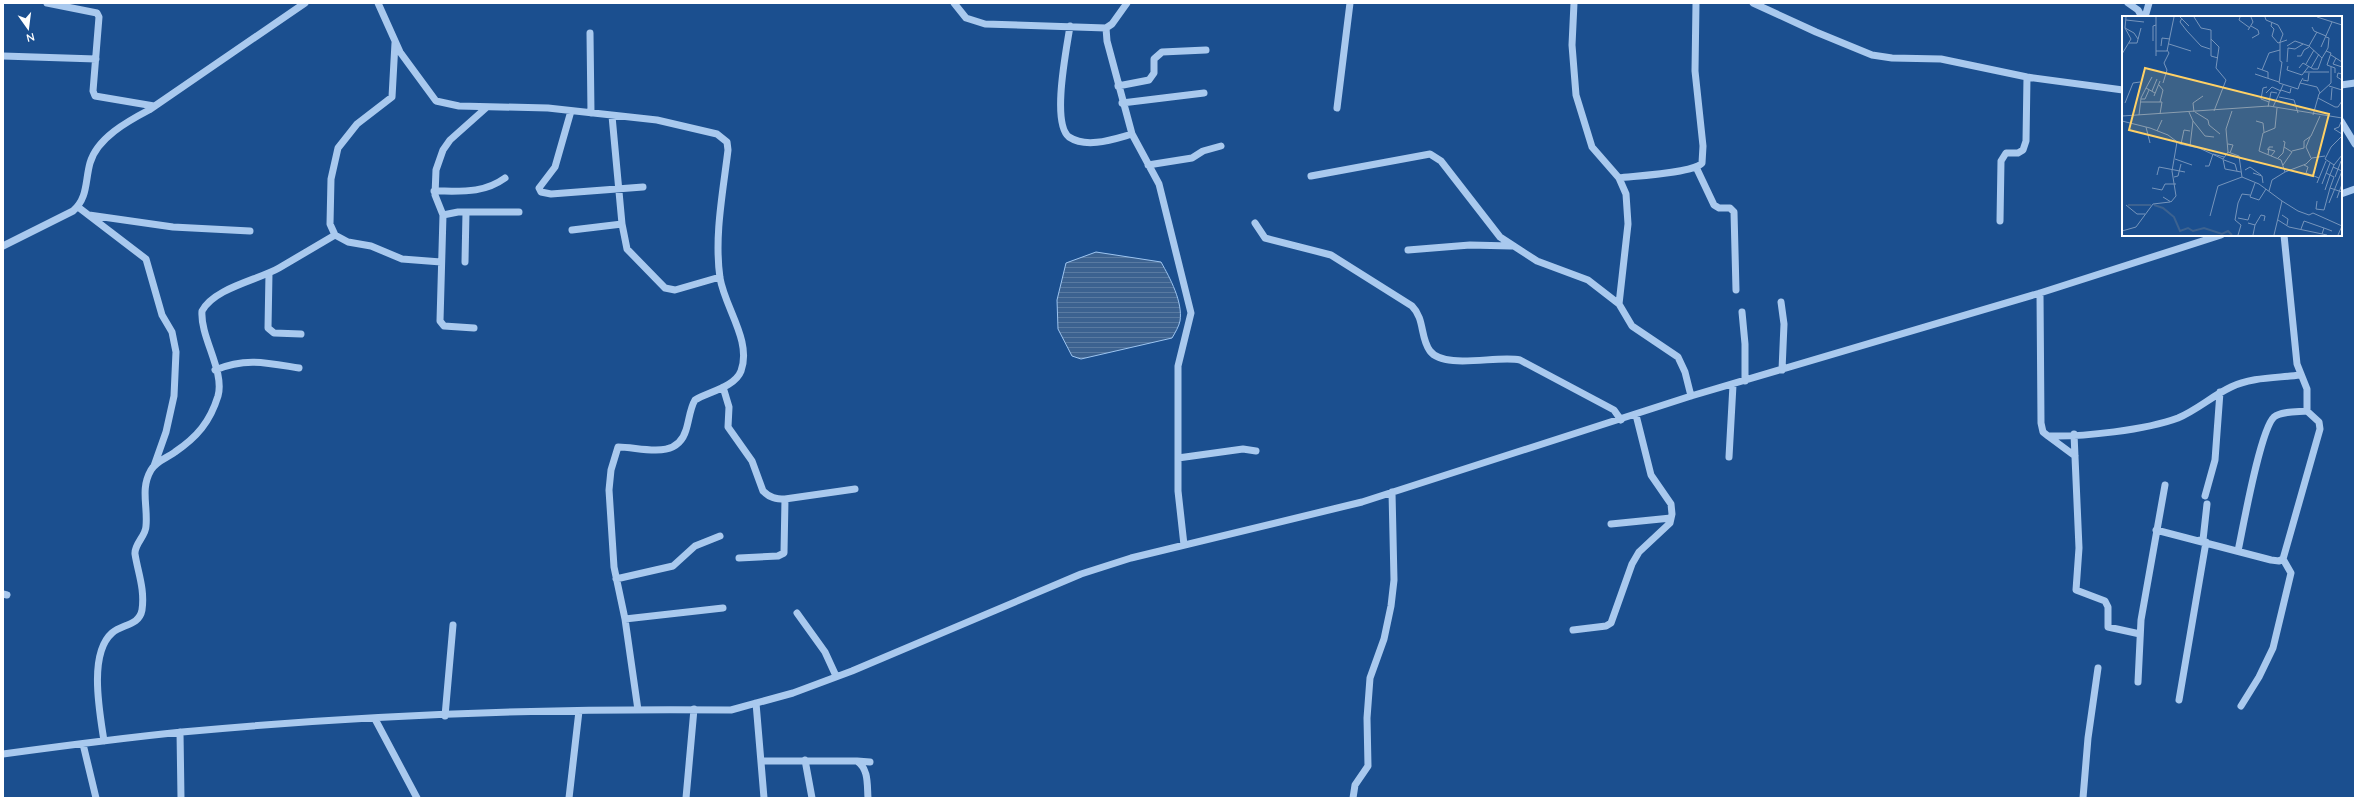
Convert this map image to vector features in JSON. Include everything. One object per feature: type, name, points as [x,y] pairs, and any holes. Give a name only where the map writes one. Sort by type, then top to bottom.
[{"type":"street","points":[[47,3],[96,13],[99,20],[93,90],[95,96],[154,106]]},
{"type":"street","points":[[3,246],[78,207],[85,196],[90,162],[104,141],[122,126],[154,106],[304,3]]},
{"type":"street","points":[[378,3],[400,52],[436,101],[460,106],[548,108],[657,120],[717,134],[727,142],[728,150],[720,224],[720,277],[727,305],[743,345],[744,358],[738,377],[723,387],[695,400],[686,432],[675,446],[660,450],[617,448],[609,490],[616,579],[625,619],[638,710]]},
{"type":"street","points":[[954,3],[960,14],[974,22],[1106,28],[1112,24],[1128,3]]},
{"type":"street","points":[[1337,108],[1350,3]]},
{"type":"street","points":[[1574,3],[1572,45],[1576,95],[1592,147],[1619,178],[1626,194],[1628,224],[1619,304]]},
{"type":"street","points":[[1619,178],[1696,167],[1702,163],[1703,156],[1695,71],[1696,3]]},
{"type":"street","points":[[1753,3],[1816,32],[1872,54],[1892,58],[1941,59],[2027,77],[2122,90]]},
{"type":"street","points":[[2128,3],[2138,10],[2141,16]]},
{"type":"street","points":[[2145,16],[2149,3]]},
{"type":"street","points":[[1070,26],[1060,96],[1060,109],[1065,132],[1072,138],[1099,142],[1132,134]]},
{"type":"street","points":[[1106,28],[1107,41],[1122,103],[1132,134],[1159,184],[1191,313],[1178,366],[1178,491],[1184,545]]},
{"type":"street","points":[[590,33],[591,113]]},
{"type":"street","points":[[395,39],[393,94],[386,103],[350,130],[338,148],[333,164],[329,206],[330,224],[335,235],[348,242],[371,246],[402,258],[441,262]]},
{"type":"street","points":[[1118,86],[1149,80],[1154,73],[1154,60],[1162,52],[1206,50]]},
{"type":"street","points":[[3,56],[96,59]]},
{"type":"street","points":[[2000,220],[2001,161],[2006,153],[2018,153],[2023,150],[2026,141],[2027,77]]},
{"type":"street","points":[[2342,85],[2355,83]]},
{"type":"street","points":[[1122,103],[1204,94]]},
{"type":"street","points":[[474,328],[444,326],[440,322],[443,215],[434,191],[436,170],[443,150],[487,106]]},
{"type":"street","points":[[570,111],[555,167],[541,183],[539,188],[540,192],[551,194],[643,187]]},
{"type":"street","points":[[612,116],[622,224],[627,249],[665,288],[675,290],[720,277]]},
{"type":"street","points":[[2342,123],[2355,144]]},
{"type":"street","points":[[1148,165],[1192,158],[1203,151],[1221,146]]},
{"type":"street","points":[[1311,176],[1430,154],[1441,161],[1500,237],[1511,246],[1550,267],[1588,280],[1619,304],[1632,326],[1678,356],[1691,396]]},
{"type":"street","points":[[1696,167],[1714,205],[1719,208],[1730,208],[1734,212],[1736,290]]},
{"type":"street","points":[[434,191],[478,191],[496,185],[505,178]]},
{"type":"street","points":[[2342,194],[2355,189]]},
{"type":"street","points":[[78,207],[146,259],[162,315],[172,332],[176,352],[174,396],[166,432],[154,466],[145,484],[146,527],[135,551],[142,579],[142,611],[135,622],[112,633],[101,652],[97,696],[104,741]]},
{"type":"street","points":[[443,215],[466,212],[519,212]]},
{"type":"street","points":[[465,262],[466,212]]},
{"type":"street","points":[[88,215],[173,227],[250,231]]},
{"type":"street","points":[[1255,223],[1265,238],[1331,256],[1412,306],[1419,313],[1429,350],[1437,358],[1458,360],[1507,358],[1520,360],[1614,410],[1621,420]]},
{"type":"street","points":[[572,230],[622,224]]},
{"type":"street","points":[[154,466],[177,451],[208,423],[219,394],[202,315],[204,307],[221,293],[269,273],[335,235]]},
{"type":"street","points":[[3,754],[180,732],[375,719],[579,711],[694,709],[732,710],[793,693],[964,625],[1081,574],[1131,558],[1362,502],[1621,420],[1691,396],[1733,385],[2040,293],[2218,236]]},
{"type":"street","points":[[2241,706],[2259,677],[2273,648],[2291,573],[2283,559],[2320,428],[2319,422],[2307,411],[2307,389],[2300,375],[2297,364],[2284,236]]},
{"type":"street","points":[[1408,250],[1470,245],[1511,246]]},
{"type":"street","points":[[269,273],[268,328],[274,332],[301,334]]},
{"type":"street","points":[[2040,293],[2042,326],[2041,423],[2046,434],[2075,456]]},
{"type":"street","points":[[1781,302],[1784,324],[1782,370]]},
{"type":"street","points":[[1742,312],[1746,344],[1745,381]]},
{"type":"street","points":[[215,370],[231,363],[249,361],[299,368]]},
{"type":"street","points":[[2046,434],[2074,434],[2124,430],[2160,423],[2191,412],[2220,392],[2248,381],[2300,375]]},
{"type":"street","points":[[1729,457],[1733,385]]},
{"type":"street","points":[[723,387],[729,404],[727,423],[729,431],[752,461],[763,491],[774,498],[784,498],[855,489]]},
{"type":"street","points":[[2206,496],[2215,460],[2220,392]]},
{"type":"street","points":[[2238,551],[2262,446],[2269,424],[2280,414],[2307,411]]},
{"type":"street","points":[[1573,630],[1606,626],[1611,623],[1623,587],[1639,552],[1670,523],[1671,504],[1652,475],[1646,459],[1636,415]]},
{"type":"street","points":[[2074,434],[2079,548],[2076,590],[2105,602],[2108,607],[2108,627],[2140,634]]},
{"type":"street","points":[[1178,458],[1243,449],[1256,450]]},
{"type":"street","points":[[2138,682],[2140,634],[2156,530],[2165,485]]},
{"type":"street","points":[[1353,798],[1355,785],[1368,766],[1367,718],[1370,678],[1384,639],[1391,606],[1394,580],[1392,492]]},
{"type":"street","points":[[739,558],[778,556],[784,553],[784,498]]},
{"type":"street","points":[[2179,700],[2203,541],[2202,529],[2207,504]]},
{"type":"street","points":[[1611,524],[1671,518]]},
{"type":"street","points":[[2156,530],[2203,541],[2271,560],[2279,561],[2283,559]]},
{"type":"street","points":[[616,579],[673,566],[696,546],[720,536]]},
{"type":"street","points":[[625,619],[723,608]]},
{"type":"street","points":[[797,613],[825,652],[836,676]]},
{"type":"street","points":[[445,716],[452,625]]},
{"type":"street","points":[[2083,794],[2088,738],[2098,668]]},
{"type":"street","points":[[756,703],[764,798]]},
{"type":"street","points":[[686,798],[694,709]]},
{"type":"street","points":[[569,798],[579,711]]},
{"type":"street","points":[[375,719],[416,798]]},
{"type":"street","points":[[180,732],[181,798]]},
{"type":"street","points":[[83,744],[96,798]]},
{"type":"street","points":[[762,761],[805,760],[870,762]]},
{"type":"street","points":[[805,760],[812,798]]},
{"type":"street","points":[[856,761],[862,765],[866,773],[868,798]]},
{"type":"water","points":[[1096,252],[1161,262],[1175,290],[1180,306],[1180,321],[1172,338],[1081,359],[1072,356],[1058,329],[1057,300],[1066,263]]}]
